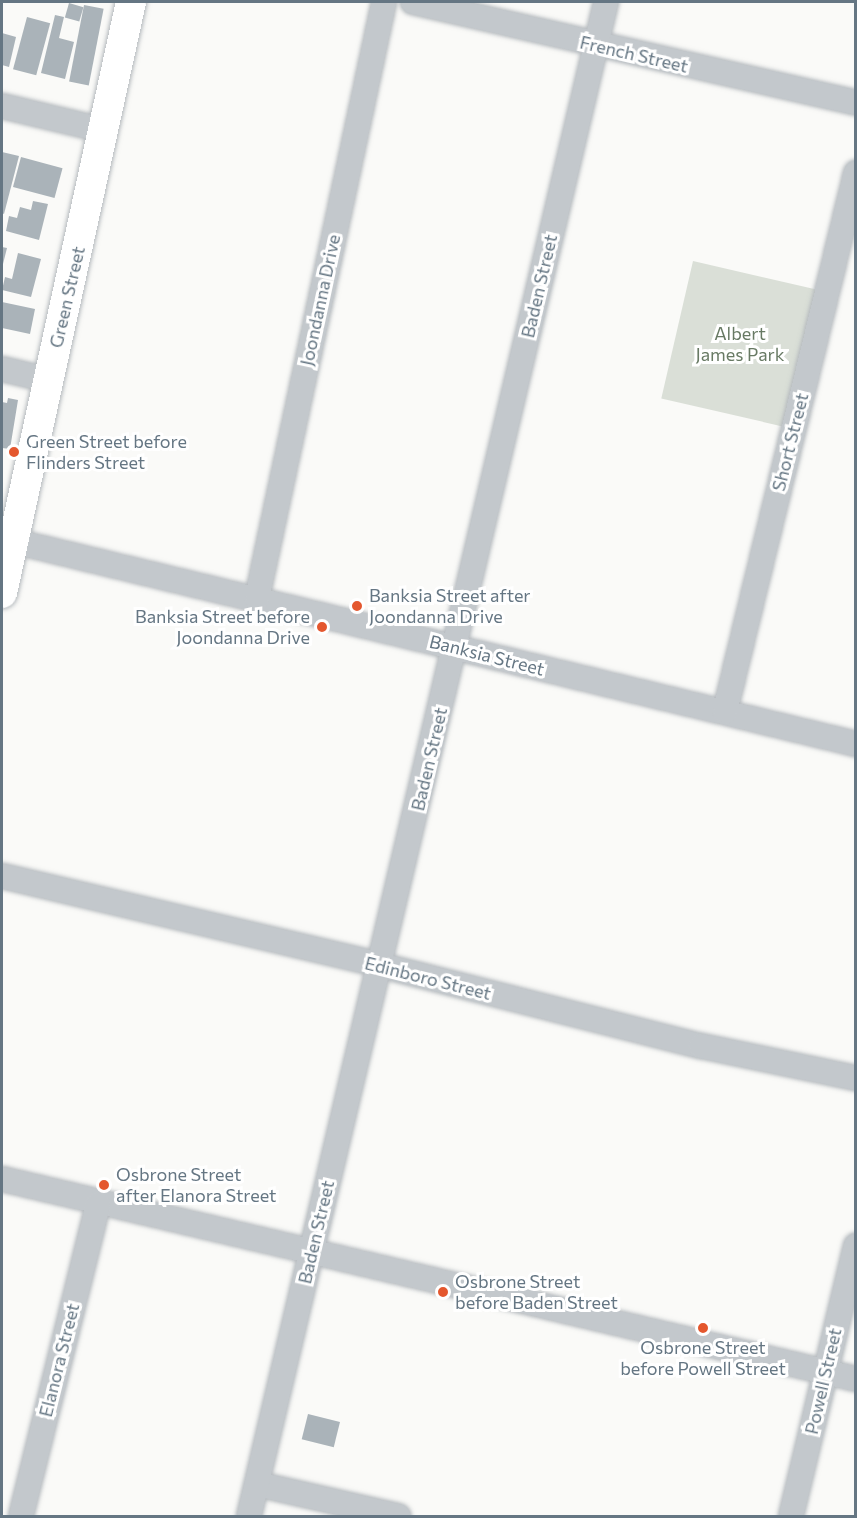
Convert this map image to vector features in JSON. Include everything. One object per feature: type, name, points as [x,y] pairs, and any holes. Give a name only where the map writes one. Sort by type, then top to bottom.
[{"type":"main road","name":"Green Street","points":[[2,593],[131,2]]},
{"type":"street","name":"Joondanna Drive","points":[[257,598],[384,2]]},
{"type":"street","name":"French Street","points":[[413,2],[855,103]]},
{"type":"street","name":"Baden Street","points":[[249,1516],[606,2]]},
{"type":"street","points":[[2,106],[103,130]]},
{"type":"street","name":"Short Street","points":[[725,711],[855,173]]},
{"type":"street","points":[[2,369],[48,380]]},
{"type":"street","name":"Banksia Street","points":[[13,541],[455,646],[586,681],[725,711],[855,744]]},
{"type":"street","name":"Edinboro Street","points":[[2,876],[380,965],[701,1046],[855,1078]]},
{"type":"street","points":[[2,1179],[98,1204],[312,1251],[855,1379]]},
{"type":"street","name":"Elanora Street","points":[[21,1516],[98,1204]]},
{"type":"street","name":"Powell Street","points":[[791,1516],[855,1246]]},
{"type":"street","points":[[257,1484],[398,1516]]},
{"type":"green space","name":"Albert James Park","points":[[693,261],[820,290],[788,428],[661,398]]},
{"type":"building","points":[[69,3],[83,7],[79,22],[65,17]]},
{"type":"building","points":[[84,5],[104,9],[89,85],[69,82]]},
{"type":"building","points":[[55,15],[64,17],[59,38],[74,42],[65,79],[41,73]]},
{"type":"building","points":[[27,17],[50,23],[36,75],[13,69]]},
{"type":"building","points":[[2,33],[16,37],[9,67],[2,65]]},
{"type":"building","points":[[2,152],[19,156],[4,214],[2,213]]},
{"type":"building","points":[[21,157],[63,168],[55,198],[13,187]]},
{"type":"building","points":[[33,201],[48,204],[39,240],[6,231],[9,216],[17,218],[20,207],[31,210]]},
{"type":"building","points":[[2,247],[7,248],[2,268]]},
{"type":"building","points":[[18,253],[41,259],[31,297],[2,290],[5,277],[12,279]]},
{"type":"building","points":[[2,302],[35,309],[30,334],[2,328]]},
{"type":"building","points":[[8,398],[18,400],[10,449],[2,448],[2,402],[7,403]]},
{"type":"building","points":[[308,1414],[340,1422],[334,1447],[302,1439]]},
{"type":"place","name":"Green Street before Flinders Street","points":[[14,452]]},
{"type":"place","name":"Banksia Street after Joondanna Drive","points":[[357,606]]},
{"type":"place","name":"Banksia Street before Joondanna Drive","points":[[322,627]]},
{"type":"place","name":"Osbrone Street after Elanora Street","points":[[104,1185]]},
{"type":"place","name":"Osbrone Street before Baden Street","points":[[443,1292]]},
{"type":"place","name":"Osbrone Street before Powell Street","points":[[703,1328]]}]
